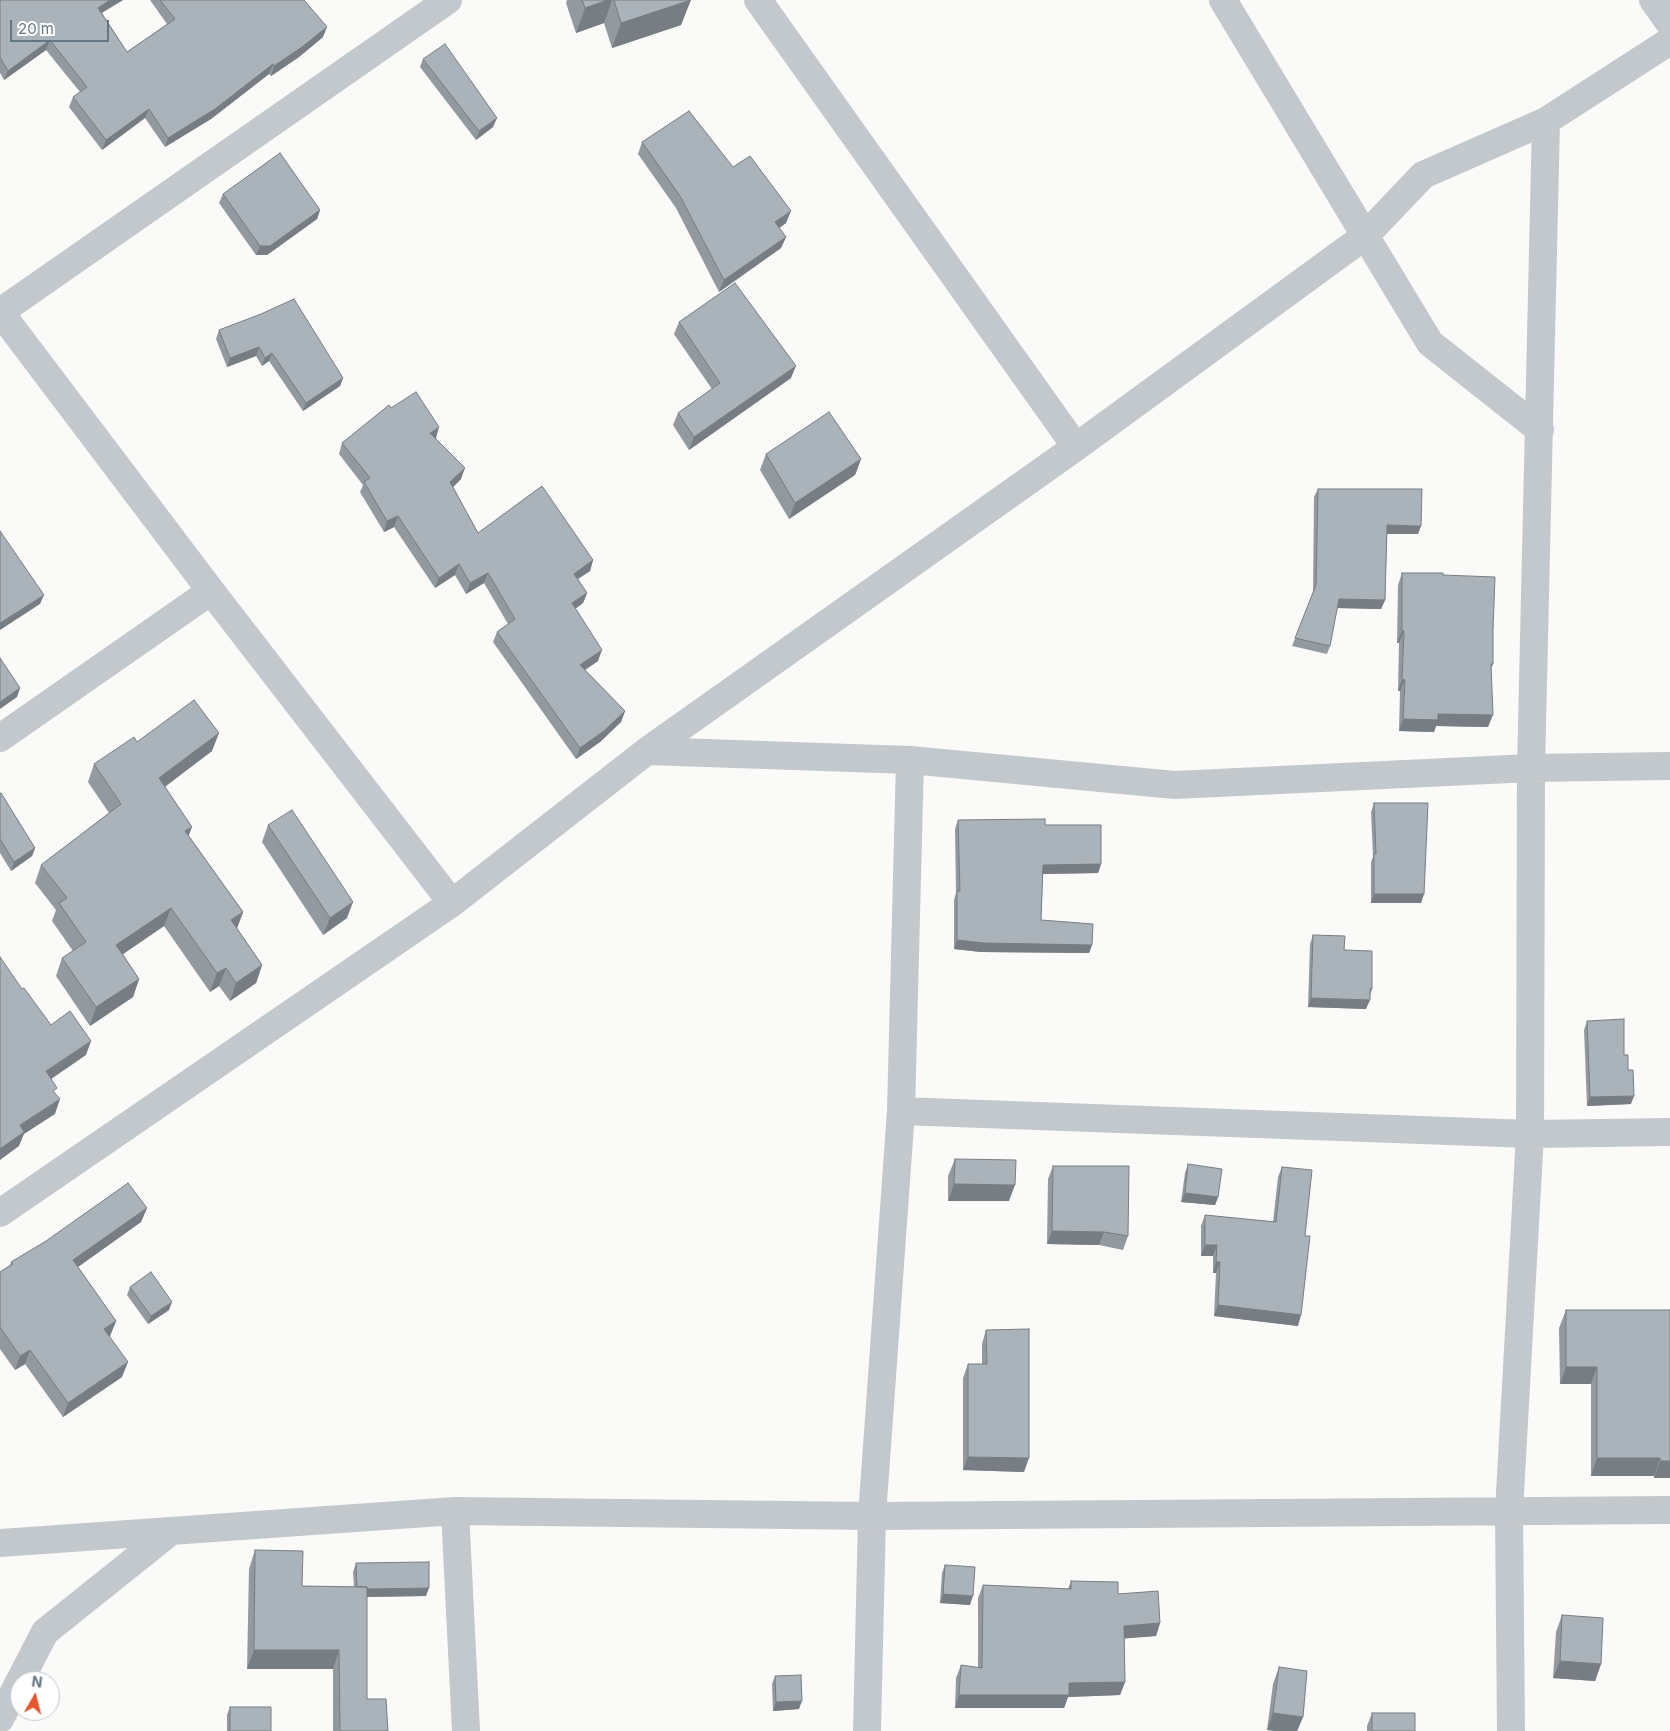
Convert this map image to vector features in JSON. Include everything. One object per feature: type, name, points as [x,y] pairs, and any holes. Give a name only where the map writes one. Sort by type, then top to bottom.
[{"type":"street","points":[[448,0],[0,312],[211,591],[452,903]]},
{"type":"street","points":[[758,0],[1076,447]]},
{"type":"street","points":[[1223,0],[1430,343],[1540,430]]},
{"type":"street","points":[[1653,0],[1670,24]]},
{"type":"street","points":[[0,1213],[452,903],[647,750],[1076,447],[1365,236],[1423,175],[1546,121],[1670,41]]},
{"type":"street","points":[[1511,1731],[1509,1511],[1530,1134],[1531,768],[1546,121]]},
{"type":"street","points":[[0,738],[211,591]]},
{"type":"street","points":[[647,750],[910,760],[1175,786],[1531,768],[1670,766]]},
{"type":"street","points":[[867,1731],[872,1516],[901,1111],[910,760]]},
{"type":"street","points":[[901,1111],[1530,1134],[1670,1132]]},
{"type":"street","points":[[0,1542],[170,1532],[455,1511],[872,1516],[1670,1510]]},
{"type":"street","points":[[455,1511],[466,1731]]},
{"type":"street","points":[[0,1719],[45,1632],[170,1532]]},
{"type":"building","points":[[0,0],[110,0],[98,8],[127,52],[175,19],[160,0],[304,0],[327,27],[302,47],[274,66],[273,64],[215,109],[168,138],[149,109],[106,140],[73,97],[87,87],[50,40],[8,71],[0,57]]},
{"type":"building","points":[[582,0],[608,0],[585,8]]},
{"type":"building","points":[[614,0],[691,0],[621,23]]},
{"type":"building","points":[[445,44],[497,118],[479,131],[423,59]]},
{"type":"building","points":[[689,111],[733,167],[750,156],[791,211],[775,222],[786,237],[724,280],[680,196],[642,142]]},
{"type":"building","points":[[280,153],[320,210],[270,246],[260,246],[223,194]]},
{"type":"building","points":[[735,283],[796,366],[694,437],[678,413],[720,383],[679,322]]},
{"type":"building","points":[[294,299],[343,378],[306,403],[272,353],[265,358],[259,347],[230,358],[219,330]]},
{"type":"building","points":[[416,392],[439,427],[430,433],[465,468],[450,482],[478,533],[542,486],[593,560],[574,574],[587,593],[572,603],[602,650],[580,665],[625,711],[604,731],[580,748],[497,632],[515,619],[488,573],[470,583],[459,564],[439,578],[398,516],[387,521],[364,482],[370,478],[342,443],[389,405],[391,408]]},
{"type":"building","points":[[829,412],[861,459],[795,503],[766,454]]},
{"type":"building","points":[[1318,489],[1422,489],[1421,526],[1387,525],[1385,600],[1339,599],[1330,646],[1295,638],[1316,585]]},
{"type":"building","points":[[0,531],[44,595],[0,623]]},
{"type":"building","points":[[1402,573],[1443,573],[1443,575],[1495,577],[1493,664],[1491,664],[1493,715],[1438,714],[1438,720],[1403,719],[1405,680],[1402,679],[1404,631],[1402,631]]},
{"type":"building","points":[[0,658],[20,688],[0,702]]},
{"type":"building","points":[[194,700],[219,733],[159,778],[192,827],[185,831],[243,912],[231,920],[262,965],[236,983],[226,968],[217,973],[171,908],[116,945],[139,979],[96,1007],[62,958],[86,942],[59,903],[67,898],[41,865],[121,804],[94,764],[134,737],[137,742]]},
{"type":"building","points":[[1,793],[35,848],[14,862],[0,839]]},
{"type":"building","points":[[1374,803],[1428,803],[1424,894],[1374,894],[1374,854],[1376,854]]},
{"type":"building","points":[[292,810],[353,902],[330,918],[268,825]]},
{"type":"building","points":[[1045,819],[1045,825],[1101,825],[1101,864],[1043,865],[1041,920],[1093,924],[1092,945],[984,943],[957,940],[957,891],[960,891],[958,820]]},
{"type":"building","points":[[1313,935],[1345,936],[1344,950],[1372,951],[1372,989],[1370,989],[1370,1000],[1311,998]]},
{"type":"building","points":[[0,957],[22,989],[24,988],[51,1025],[70,1011],[91,1041],[46,1071],[57,1088],[53,1091],[60,1099],[20,1125],[24,1132],[0,1149]]},
{"type":"building","points":[[1624,1019],[1624,1055],[1628,1055],[1628,1070],[1633,1070],[1634,1096],[1590,1097],[1587,1021]]},
{"type":"building","points":[[955,1159],[1016,1160],[1015,1185],[954,1184]]},
{"type":"building","points":[[1188,1164],[1222,1169],[1218,1197],[1185,1193]]},
{"type":"building","points":[[1053,1166],[1129,1166],[1128,1236],[1104,1232],[1052,1231]]},
{"type":"building","points":[[1282,1167],[1312,1170],[1305,1236],[1310,1236],[1301,1315],[1218,1305],[1220,1262],[1216,1262],[1217,1245],[1205,1245],[1205,1215],[1276,1222]]},
{"type":"building","points":[[128,1183],[147,1208],[73,1260],[116,1321],[104,1329],[128,1362],[68,1403],[30,1350],[20,1356],[0,1327],[0,1272],[13,1264],[11,1262],[46,1241]]},
{"type":"building","points":[[151,1272],[172,1302],[151,1316],[130,1287]]},
{"type":"building","points":[[1566,1310],[1670,1310],[1670,1461],[1660,1461],[1660,1458],[1597,1458],[1597,1367],[1566,1367]]},
{"type":"building","points":[[1029,1329],[1029,1458],[968,1457],[968,1364],[987,1364],[986,1330]]},
{"type":"building","points":[[255,1550],[303,1551],[302,1586],[367,1587],[367,1699],[386,1699],[388,1731],[340,1731],[339,1650],[254,1650]]},
{"type":"building","points":[[429,1562],[429,1588],[367,1589],[367,1587],[357,1587],[356,1563]]},
{"type":"building","points":[[945,1565],[975,1567],[973,1596],[943,1594]]},
{"type":"building","points":[[1071,1581],[1118,1582],[1118,1594],[1158,1591],[1160,1623],[1124,1626],[1125,1682],[1069,1683],[1069,1695],[959,1695],[961,1665],[982,1668],[983,1585],[1071,1589]]},
{"type":"building","points":[[1562,1615],[1603,1618],[1601,1664],[1560,1661]]},
{"type":"building","points":[[1279,1667],[1307,1671],[1303,1717],[1273,1713]]},
{"type":"building","points":[[801,1675],[802,1701],[776,1702],[775,1676]]},
{"type":"building","points":[[230,1707],[271,1707],[271,1731],[230,1731]]},
{"type":"building","points":[[1372,1713],[1415,1713],[1415,1731],[1372,1731]]}]
